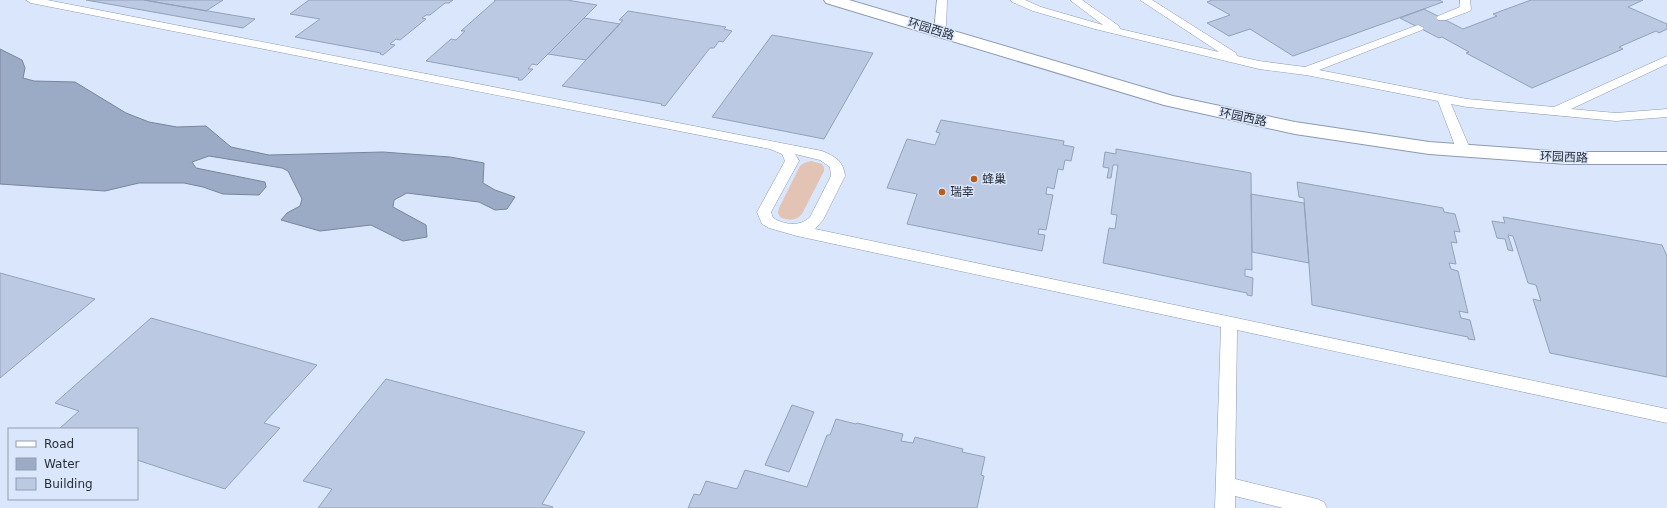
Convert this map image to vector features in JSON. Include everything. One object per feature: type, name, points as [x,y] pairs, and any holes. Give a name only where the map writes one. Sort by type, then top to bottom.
[{"type":"street","name":"环园西路","points":[[837,1],[1170,101],[1295,128],[1429,148],[1464,151],[1567,158],[1667,158]]},
{"type":"lane","points":[[31,0],[829,158],[838,169],[838,176],[816,220],[811,225],[797,231]]},
{"type":"lane","points":[[940,32],[942,0]]},
{"type":"lane","points":[[1016,0],[1054,14],[1122,33],[1259,65],[1306,72],[1466,103],[1555,112],[1616,116],[1667,113]]},
{"type":"lane","points":[[1075,0],[1122,33]]},
{"type":"lane","points":[[1145,0],[1242,61]]},
{"type":"lane","points":[[1442,18],[1466,9],[1465,0]]},
{"type":"lane","points":[[1306,72],[1418,28]]},
{"type":"lane","points":[[1555,112],[1667,60]]},
{"type":"lane","points":[[1443,99],[1464,151]]},
{"type":"lane","points":[[773,146],[788,152],[792,161],[764,212],[764,217],[767,221],[774,225],[1667,416]]},
{"type":"lane","points":[[1225,508],[1229,322]]},
{"type":"lane","points":[[1225,485],[1317,508]]},
{"type":"shaded area","points":[[811,161],[822,164],[824,171],[802,214],[792,220],[780,217],[778,213],[779,208],[800,166]]},
{"type":"water","points":[[0,49],[22,60],[25,68],[23,78],[34,81],[75,82],[126,113],[149,122],[177,127],[206,126],[231,147],[269,155],[383,152],[450,157],[484,163],[483,183],[495,190],[515,197],[507,209],[495,210],[479,202],[407,193],[394,200],[393,207],[426,225],[427,237],[403,241],[371,225],[320,231],[281,220],[287,213],[300,206],[302,199],[288,171],[282,168],[209,156],[192,162],[196,168],[265,182],[266,187],[259,195],[223,194],[203,187],[184,183],[139,183],[105,191],[0,184]]},
{"type":"building","points":[[86,0],[144,0],[255,19],[243,28]]},
{"type":"building","points":[[144,0],[223,0],[206,11]]},
{"type":"building","points":[[309,0],[453,0],[449,3],[445,3],[430,15],[426,15],[422,18],[426,19],[400,40],[396,39],[390,44],[395,45],[383,55],[380,54],[381,53],[295,37],[320,19],[290,14]]},
{"type":"building","points":[[496,0],[567,0],[597,5],[537,65],[532,64],[528,69],[533,69],[522,80],[518,80],[519,78],[426,61],[451,39],[456,40],[465,31],[461,31]]},
{"type":"building","points":[[1212,0],[1439,0],[1443,2],[1293,56],[1250,29],[1229,36],[1207,23],[1230,15],[1207,2]]},
{"type":"building","points":[[1531,0],[1643,0],[1628,7],[1667,24],[1667,29],[1659,33],[1656,31],[1619,47],[1623,49],[1532,88],[1466,53],[1469,52],[1442,37],[1439,38],[1400,18],[1424,9],[1463,29],[1497,16],[1493,14]]},
{"type":"building","points":[[628,11],[726,27],[724,29],[732,31],[723,42],[719,41],[714,48],[710,48],[665,106],[661,105],[662,104],[562,86],[623,20],[619,20]]},
{"type":"building","points":[[584,18],[620,24],[586,60],[548,54]]},
{"type":"building","points":[[772,35],[873,53],[824,139],[712,117]]},
{"type":"building","name":"蜂巢","points":[[941,120],[1064,141],[1063,145],[1074,147],[1071,161],[1065,160],[1063,170],[1058,169],[1054,189],[1047,187],[1046,194],[1053,195],[1046,230],[1039,229],[1038,234],[1045,235],[1042,251],[907,224],[917,194],[887,188],[907,139],[935,145],[940,133],[936,132]]},
{"type":"building","points":[[1116,149],[1251,173],[1252,270],[1245,269],[1245,276],[1253,278],[1252,296],[1247,295],[1247,293],[1103,263],[1109,228],[1115,229],[1117,215],[1111,214],[1118,165],[1113,165],[1111,178],[1107,178],[1109,168],[1103,167],[1105,152],[1116,154]]},
{"type":"building","points":[[1297,182],[1443,208],[1444,212],[1455,214],[1460,232],[1454,231],[1457,243],[1451,242],[1456,264],[1449,263],[1451,269],[1458,271],[1468,313],[1459,311],[1461,318],[1470,320],[1475,340],[1468,339],[1468,337],[1312,305],[1304,198],[1299,197]]},
{"type":"building","points":[[1251,194],[1304,203],[1309,263],[1252,252]]},
{"type":"building","points":[[1503,217],[1662,245],[1667,256],[1667,377],[1550,353],[1533,299],[1541,301],[1536,285],[1528,283],[1513,236],[1508,235],[1513,251],[1508,250],[1505,239],[1497,238],[1492,221],[1505,223]]},
{"type":"building","points":[[0,273],[95,299],[0,378]]},
{"type":"building","points":[[151,318],[317,365],[264,423],[280,428],[225,489],[138,460],[138,428],[60,428],[79,411],[55,403]]},
{"type":"building","points":[[386,379],[585,432],[542,504],[553,507],[318,508],[332,489],[303,481]]},
{"type":"building","points":[[792,405],[814,412],[789,472],[765,465]]},
{"type":"building","points":[[836,419],[903,434],[901,441],[913,443],[915,437],[963,449],[962,452],[985,457],[981,475],[984,476],[977,508],[688,508],[694,494],[700,495],[706,481],[737,489],[745,470],[807,487],[827,435],[830,435]]},
{"type":"place","name":"蜂巢","points":[[974,179]]},
{"type":"place","name":"瑞幸","points":[[942,192]]}]
